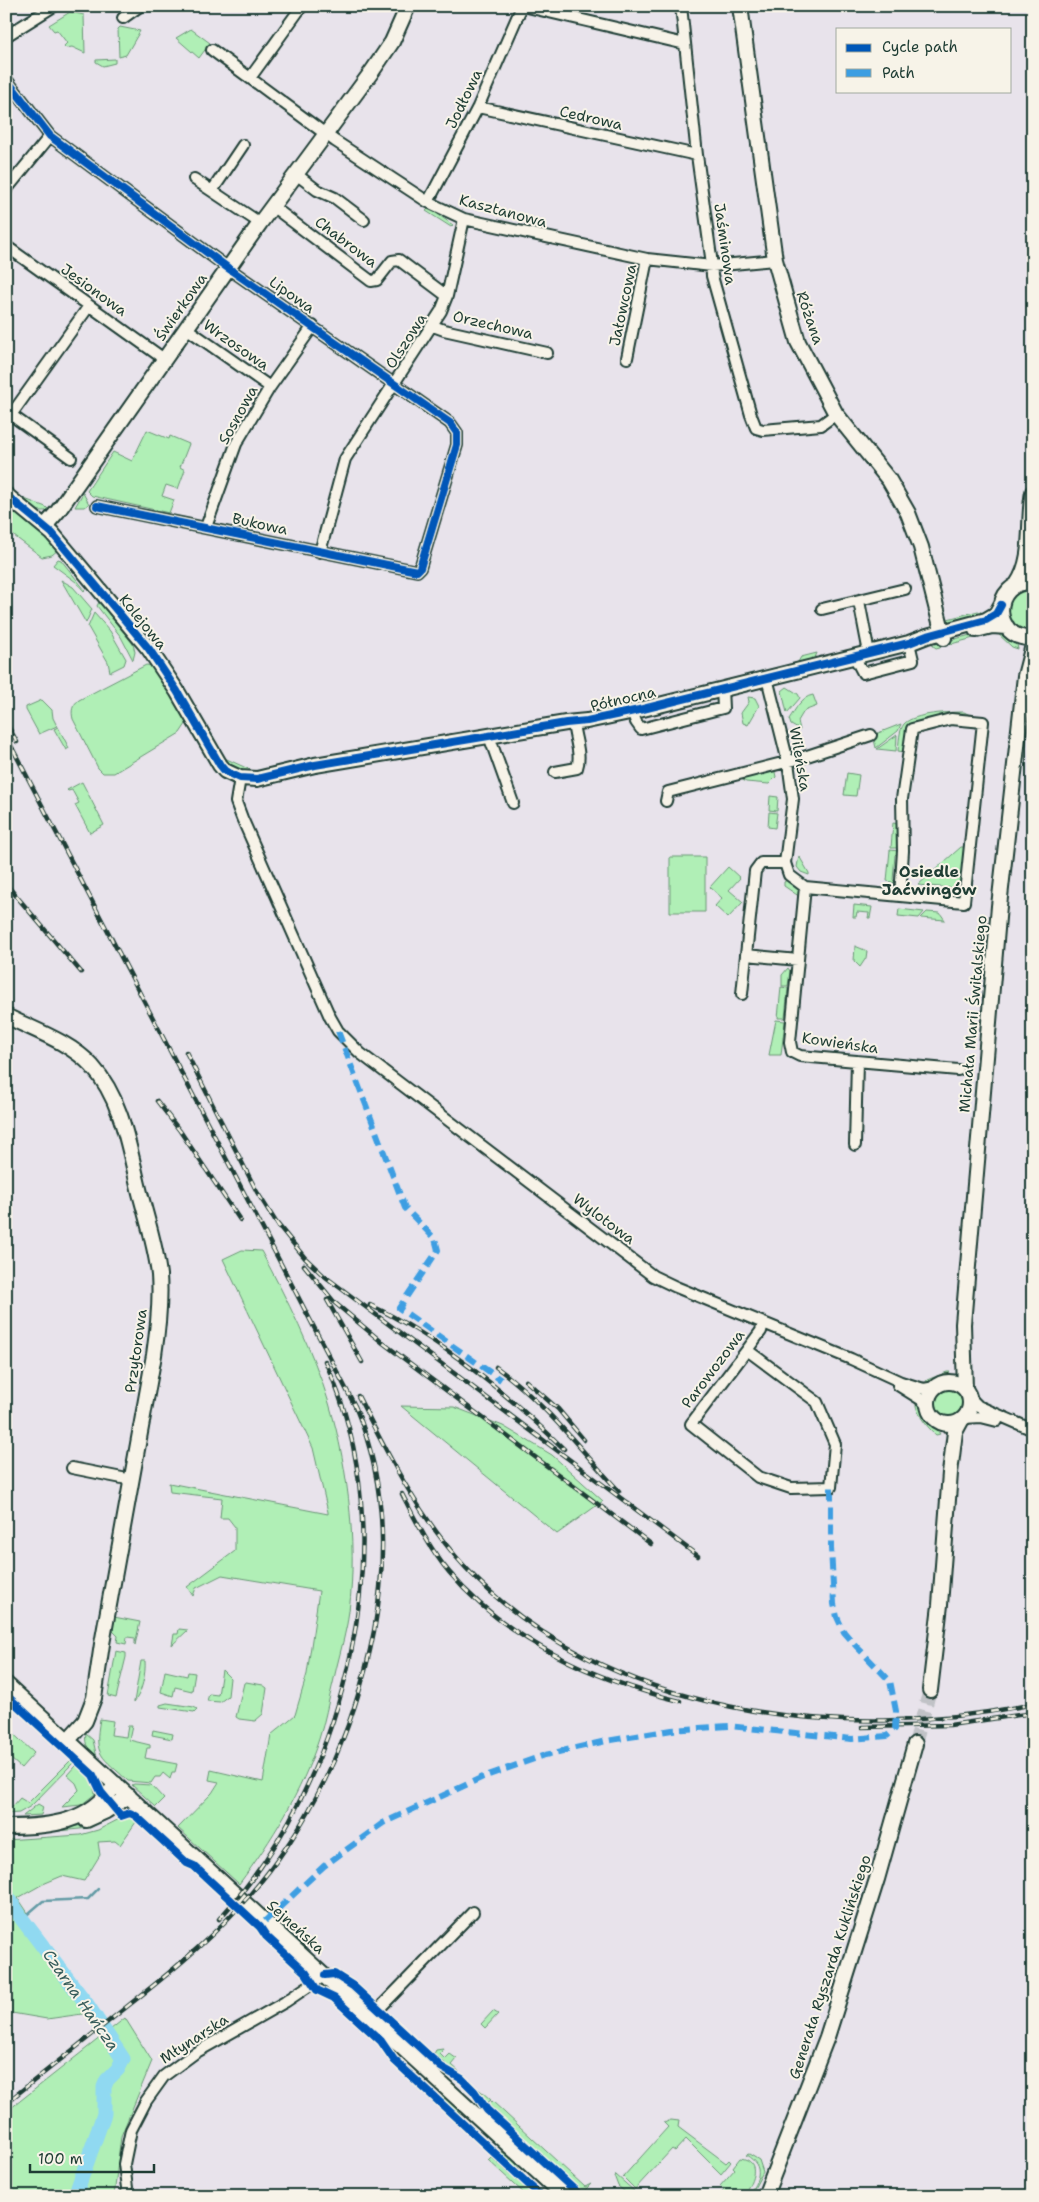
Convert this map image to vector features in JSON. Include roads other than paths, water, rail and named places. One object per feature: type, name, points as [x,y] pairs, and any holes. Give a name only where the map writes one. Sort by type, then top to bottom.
[{"type":"street","points":[[6,36],[54,6]]},
{"type":"street","points":[[123,18],[140,6]]},
{"type":"street","points":[[250,78],[302,6]]},
{"type":"street","name":"Świerkowa","points":[[45,526],[58,511],[260,222],[392,42],[408,6]]},
{"type":"street","points":[[522,6],[685,44]]},
{"type":"street","name":"Jodłowa","points":[[428,202],[478,107],[522,6]]},
{"type":"street","name":"Jaśminowa","points":[[681,6],[712,276],[756,428],[762,430],[821,425],[836,414]]},
{"type":"street","name":"Różana","points":[[740,6],[775,260],[798,342],[836,414],[889,480],[908,513],[921,547],[943,635]]},
{"type":"street","name":"Kasztanowa","points":[[212,50],[326,134],[428,202],[464,219],[647,259],[712,266],[775,260]]},
{"type":"street","name":"Lipowa","points":[[6,79],[50,136],[228,268],[450,423],[457,434],[457,445],[420,568],[417,572]]},
{"type":"street","name":"Cedrowa","points":[[478,107],[697,155]]},
{"type":"street","points":[[6,190],[50,136]]},
{"type":"street","points":[[212,190],[243,145]]},
{"type":"street","points":[[296,174],[317,190],[335,198],[364,220]]},
{"type":"street","points":[[194,179],[260,222]]},
{"type":"street","name":"Chabrowa","points":[[272,206],[371,281],[378,280],[392,261],[399,260],[447,296]]},
{"type":"street","name":"Olszowa","points":[[320,552],[345,459],[433,326],[447,296],[464,219]]},
{"type":"street","name":"Jesionowa","points":[[6,246],[164,359]]},
{"type":"street","name":"Jałowcowa","points":[[627,358],[647,259]]},
{"type":"street","points":[[70,458],[9,413],[89,306]]},
{"type":"street","name":"Sosnowa","points":[[206,527],[236,444],[270,387],[313,326]]},
{"type":"street","name":"Orzechowa","points":[[433,326],[547,353]]},
{"type":"street","name":"Wrzosowa","points":[[186,328],[270,387]]},
{"type":"street","points":[[1033,492],[1029,548],[1033,571]]},
{"type":"street","name":"Kolejowa","points":[[6,495],[45,526],[157,660],[177,690],[220,766],[225,771],[240,778]]},
{"type":"street","name":"Bukowa","points":[[97,506],[417,572]]},
{"type":"street","name":"Północna","points":[[943,635],[986,620],[996,614],[1005,594],[1017,584],[1025,570],[1029,548]]},
{"type":"street","points":[[1017,584],[1033,582]]},
{"type":"street","points":[[822,609],[905,589]]},
{"type":"street","points":[[859,600],[869,653]]},
{"type":"street","name":"Michała Marii Świtalskiego","points":[[1001,605],[1001,617],[1009,630],[1020,641],[1025,676]]},
{"type":"street","name":"Północna","points":[[240,778],[257,779],[315,765],[588,721],[943,635],[988,627],[1009,630],[1023,637],[1033,638]]},
{"type":"street","points":[[854,656],[863,673],[912,660],[909,643]]},
{"type":"street","name":"Michała Marii Świtalskiego","points":[[941,1384],[953,1374],[956,1366],[963,1324],[999,906],[1025,676],[1033,645]]},
{"type":"street","name":"Wileńska","points":[[767,678],[788,762],[793,799],[785,863]]},
{"type":"street","points":[[632,711],[641,729],[723,708],[722,689]]},
{"type":"street","points":[[742,994],[755,871],[761,863],[785,863],[790,875],[805,887],[900,896],[964,902],[983,722],[951,719],[912,729],[902,799],[903,851],[900,896]]},
{"type":"street","points":[[555,772],[577,768],[580,760],[573,722]]},
{"type":"street","points":[[666,801],[668,792],[788,762],[871,735]]},
{"type":"street","points":[[489,736],[513,803]]},
{"type":"street","name":"Wylotowa","points":[[240,778],[237,793],[238,809],[338,1031],[360,1053],[653,1276],[885,1375],[924,1389],[941,1384]]},
{"type":"street","name":"Kowieńska","points":[[805,887],[790,1042],[792,1052],[800,1056],[958,1070]]},
{"type":"street","points":[[746,955],[798,960]]},
{"type":"street","name":"Przytorowa","points":[[6,1016],[71,1049],[90,1064],[104,1081],[122,1124],[151,1234],[159,1284],[158,1328],[94,1698],[85,1721],[68,1740]]},
{"type":"street","points":[[855,1145],[857,1061]]},
{"type":"street","name":"Parowozowa","points":[[747,1350],[817,1402],[835,1444],[831,1486],[791,1488],[758,1477],[691,1424],[761,1331],[763,1323]]},
{"type":"street","name":"Michała Marii Świtalskiego","points":[[963,1324],[968,1394]]},
{"type":"street","name":"Wylotowa","points":[[885,1375],[922,1400],[928,1407]]},
{"type":"street","points":[[950,1473],[944,1431],[938,1421],[931,1415],[928,1407],[929,1396],[941,1384],[957,1383],[978,1406],[1033,1430]]},
{"type":"street","points":[[930,1690],[940,1604],[955,1432],[970,1407],[968,1394]]},
{"type":"street","points":[[938,1421],[950,1424],[981,1416],[1020,1425]]},
{"type":"street","points":[[72,1468],[132,1480]]},
{"type":"street","name":"Sejneńska","points":[[6,1684],[564,2196]]},
{"type":"street","name":"Generała Ryszarda Kuklińskiego","points":[[765,2196],[830,2029],[872,1897],[915,1744]]},
{"type":"street","points":[[58,1823],[83,1816],[95,1808],[116,1784]]},
{"type":"street","points":[[6,1827],[68,1824],[93,1818],[128,1796]]},
{"type":"street","points":[[371,2018],[473,1912]]},
{"type":"street","name":"Młynarska","points":[[128,2196],[124,2164],[132,2130],[146,2101],[164,2076],[195,2053],[285,2002],[325,1975]]},
{"type":"waterway","points":[[22,1919],[43,1901],[88,1899],[98,1889]]},
{"type":"waterway","name":"Czarna Hańcza","points":[[6,1894],[22,1919],[86,2003],[123,2059],[104,2087],[104,2114],[75,2196]]},
{"type":"tunnel","points":[[915,1744],[930,1690]]},
{"type":"railway","points":[[6,722],[17,742]]},
{"type":"railway","points":[[6,736],[355,1406],[373,1461],[378,1489],[382,1545],[381,1574],[374,1631],[354,1707],[341,1744],[325,1780],[286,1848],[237,1909],[198,1947],[6,2103]]},
{"type":"railway","points":[[6,884],[81,972]]},
{"type":"railway","points":[[186,1052],[257,1192],[279,1227]]},
{"type":"railway","points":[[157,1101],[180,1131],[240,1220]]},
{"type":"railway","points":[[275,1221],[305,1258],[323,1275],[698,1556]]},
{"type":"railway","points":[[304,1265],[335,1303],[383,1343],[651,1544]]},
{"type":"railway","points":[[327,1300],[362,1362]]},
{"type":"railway","points":[[370,1305],[422,1334],[473,1369],[521,1409],[564,1449]]},
{"type":"railway","points":[[219,1919],[264,1863],[301,1798],[330,1728],[351,1654],[361,1578],[361,1503],[349,1430],[325,1361]]},
{"type":"railway","points":[[496,1367],[545,1410],[619,1491]]},
{"type":"railway","points":[[526,1381],[558,1409],[584,1440]]},
{"type":"railway","points":[[358,1396],[393,1464],[419,1507],[466,1568],[522,1618],[586,1657],[656,1687],[730,1706],[806,1718],[883,1720],[960,1716],[1033,1704]]},
{"type":"railway","points":[[402,1494],[424,1535],[442,1563],[472,1596],[497,1618],[554,1654],[585,1669],[648,1693],[680,1701]]},
{"type":"railway","points":[[862,1727],[950,1725],[1033,1713]]},
{"type":"district","name":"Osiedle Jaćwingów","points":[[929,880]]}]
